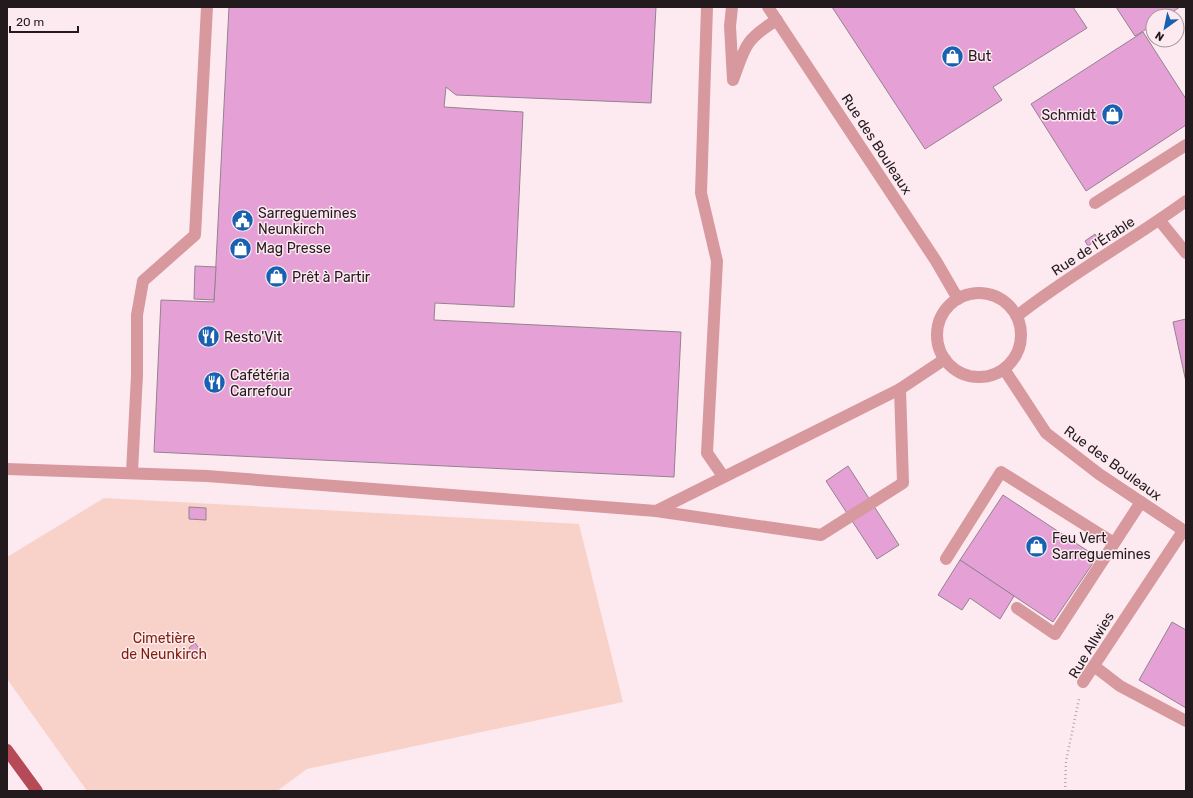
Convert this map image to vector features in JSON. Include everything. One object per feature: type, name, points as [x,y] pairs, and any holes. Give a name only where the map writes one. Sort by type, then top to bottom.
[{"type":"main road","points":[[7,750],[37,791]]},
{"type":"street","points":[[132,472],[137,375],[137,315],[143,281],[195,235],[207,7]]},
{"type":"street","points":[[706,7],[700,193],[717,261],[707,453],[723,476]]},
{"type":"street","points":[[732,7],[730,26],[733,80],[745,47],[755,34],[777,20]]},
{"type":"street","name":"Rue des Bouleaux","points":[[768,7],[936,261],[958,299]]},
{"type":"street","points":[[1095,204],[1186,145]]},
{"type":"street","name":"Rue de l'Érable","points":[[1017,316],[1052,290],[1160,220],[1186,201]]},
{"type":"street","points":[[1160,220],[1186,253]]},
{"type":"street","points":[[983,293],[996,297],[1008,305],[1017,316],[1021,328],[1021,342],[1014,359],[1004,369],[987,377],[975,377],[963,374],[952,367],[945,359],[939,346],[938,333],[940,321],[946,309],[958,299],[968,295],[983,293]]},
{"type":"street","points":[[656,510],[900,389],[945,359]]},
{"type":"street","name":"Rue des Bouleaux","points":[[1004,369],[1046,433],[1099,474],[1185,532]]},
{"type":"street","points":[[7,469],[132,472],[207,476],[656,510],[821,535],[903,483],[902,405],[900,389]]},
{"type":"street","points":[[946,560],[1001,472],[1114,543]]},
{"type":"street","points":[[1017,608],[1055,634],[1141,502]]},
{"type":"street","name":"Rue Allwies","points":[[1083,682],[1185,532]]},
{"type":"street","points":[[1094,666],[1120,686],[1186,721]]},
{"type":"path","name":"Rue Allwies","points":[[1065,791],[1066,761],[1083,682]]},
{"type":"green space","name":"Cimetière de Neunkirch","points":[[104,498],[579,524],[623,702],[307,769],[277,791],[87,791],[7,679],[7,557]]},
{"type":"building","points":[[229,7],[656,7],[651,103],[456,95],[446,87],[444,107],[523,112],[514,307],[435,303],[434,320],[681,332],[674,477],[154,452],[161,300],[214,302]]},
{"type":"building","name":"But","points":[[832,7],[1073,7],[1087,28],[993,87],[1002,100],[925,149]]},
{"type":"building","points":[[1116,7],[1180,7],[1145,8],[1145,30],[1135,36]]},
{"type":"building","name":"Schmidt","points":[[1143,32],[1145,35],[1145,48],[1153,48],[1186,99],[1186,125],[1086,191],[1031,104]]},
{"type":"building","points":[[1095,234],[1098,239],[1088,246],[1085,241]]},
{"type":"building","points":[[195,266],[216,267],[214,300],[194,299]]},
{"type":"building","points":[[1186,319],[1186,382],[1173,322]]},
{"type":"building","points":[[848,466],[899,545],[877,559],[826,481]]},
{"type":"building","points":[[1003,495],[1097,557],[1053,622],[960,560]]},
{"type":"building","points":[[189,507],[206,508],[206,520],[189,519]]},
{"type":"building","points":[[960,560],[1014,596],[1000,619],[970,598],[962,610],[938,595]]},
{"type":"building","points":[[1172,622],[1186,630],[1186,708],[1139,680]]},
{"type":"building","points":[[195,643],[204,655],[195,656],[189,648]]},
{"type":"place","name":"But","points":[[953,56]]},
{"type":"place","name":"Schmidt","points":[[1112,115]]},
{"type":"place","name":"Sarreguemines Neunkirch","points":[[242,221]]},
{"type":"place","name":"Mag Presse","points":[[240,248]]},
{"type":"place","name":"Prêt à Partir","points":[[276,277]]},
{"type":"place","name":"Resto'Vit","points":[[209,337]]},
{"type":"place","name":"Cafétéria Carrefour","points":[[215,383]]},
{"type":"place","name":"Feu Vert Sarreguemines","points":[[1037,546]]}]
